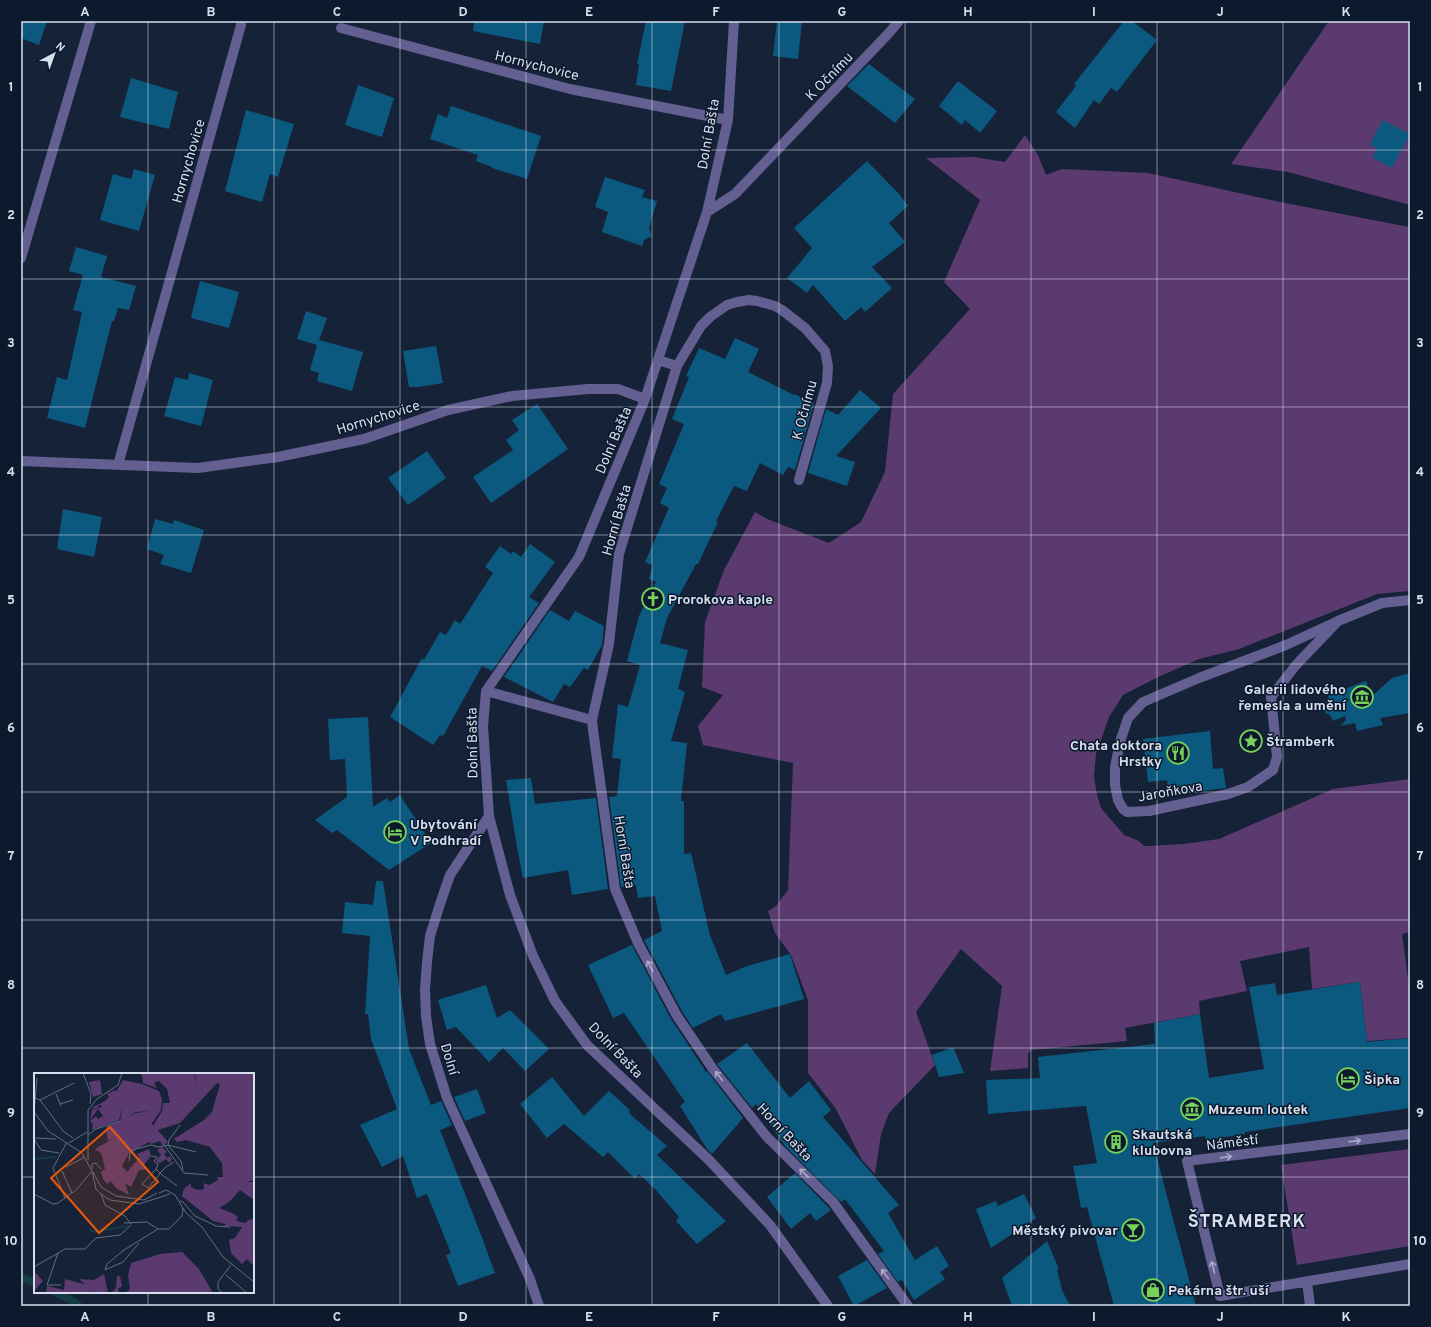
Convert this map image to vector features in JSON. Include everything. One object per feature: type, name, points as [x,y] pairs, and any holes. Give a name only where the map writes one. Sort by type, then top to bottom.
[{"type":"street","points":[[21,258],[91,21]]},
{"type":"street","name":"Dolní Bašta","points":[[734,21],[728,120],[707,212],[645,399],[579,557],[486,691],[483,726],[489,816],[510,895],[533,956],[555,1001],[587,1045],[709,1160],[770,1225],[828,1306]]},
{"type":"street","name":"K Očnímu","points":[[707,212],[735,194],[899,21]]},
{"type":"street","name":"Hornychovice","points":[[118,465],[241,25]]},
{"type":"street","name":"Hornychovice","points":[[341,28],[570,89],[728,120]]},
{"type":"street","name":"K Očnímu","points":[[677,366],[693,338],[706,321],[718,310],[737,302],[757,301],[775,306],[805,328],[825,351],[828,366],[828,378],[799,480]]},
{"type":"street","points":[[658,360],[677,366]]},
{"type":"street","name":"Horní Bašta","points":[[677,366],[618,554],[609,644],[592,720],[615,889],[638,943],[677,1016],[713,1069],[767,1137],[833,1202],[908,1306]]},
{"type":"street","name":"Hornychovice","points":[[21,461],[198,468],[278,457],[364,439],[448,410],[512,396],[588,389],[618,389],[645,399]]},
{"type":"street","name":"Jaroňkova","points":[[1338,621],[1296,665],[1272,697],[1277,757],[1273,770],[1248,787],[1228,794],[1149,811],[1127,812],[1123,809],[1118,800],[1115,785],[1115,767],[1120,742],[1128,718],[1142,702],[1199,678],[1286,645],[1338,621],[1382,603],[1410,600]]},
{"type":"street","points":[[486,691],[592,720]]},
{"type":"street","name":"Dolní","points":[[489,816],[450,875],[440,904],[430,936],[426,962],[426,1016],[430,1044],[447,1098],[530,1279],[539,1306]]},
{"type":"street","name":"Náměstí","points":[[1410,1134],[1187,1161],[1220,1296],[1410,1264]]},
{"type":"street","points":[[1307,1281],[1310,1306]]},
{"type":"shaded area","points":[[1329,21],[1410,21],[1410,205],[1288,172],[1231,164]]},
{"type":"shaded area","points":[[1025,135],[1038,155],[1046,175],[1062,169],[1148,173],[1280,202],[1409,227],[1410,225],[1410,591],[1377,594],[1239,649],[1199,659],[1158,677],[1123,695],[1109,717],[1096,754],[1094,777],[1101,808],[1124,835],[1139,841],[1144,846],[1184,844],[1219,839],[1333,789],[1410,779],[1410,932],[1402,934],[1410,993],[1410,1038],[1367,1041],[1360,982],[1312,989],[1309,947],[1240,961],[1247,991],[1199,1001],[1200,1014],[1125,1028],[1127,1041],[1031,1050],[1028,1054],[1028,1068],[990,1071],[1002,986],[961,949],[916,1012],[935,1065],[889,1113],[881,1134],[875,1174],[862,1160],[836,1109],[808,1073],[808,1000],[791,955],[775,933],[768,911],[776,906],[788,890],[793,763],[703,745],[698,726],[723,695],[702,687],[705,622],[724,570],[755,512],[767,519],[829,543],[861,522],[885,472],[893,394],[970,309],[944,282],[980,200],[926,158],[974,157],[1005,162]]},
{"type":"shaded area","points":[[1410,1149],[1410,1246],[1297,1265],[1281,1165]]},
{"type":"building","points":[[21,21],[47,21],[39,45],[21,38]]},
{"type":"building","points":[[474,21],[544,21],[540,44],[473,31]]},
{"type":"building","points":[[646,21],[685,21],[671,91],[636,85],[639,64],[637,64]]},
{"type":"building","points":[[777,21],[802,21],[798,59],[773,56]]},
{"type":"building","points":[[1124,21],[1132,21],[1157,40],[1117,92],[1111,88],[1099,104],[1094,100],[1075,128],[1056,112],[1076,86],[1074,84]]},
{"type":"building","points":[[869,64],[915,99],[895,123],[847,86]]},
{"type":"building","points":[[131,78],[178,92],[169,129],[120,117]]},
{"type":"building","points":[[958,81],[997,111],[980,133],[965,120],[962,125],[939,106]]},
{"type":"building","points":[[358,85],[394,98],[382,137],[345,125]]},
{"type":"building","points":[[451,106],[541,136],[527,179],[492,168],[476,161],[478,155],[430,139],[438,114],[447,118]]},
{"type":"building","points":[[246,110],[294,124],[278,177],[270,174],[262,202],[225,191]]},
{"type":"building","points":[[1383,120],[1410,134],[1392,168],[1372,157],[1377,149],[1370,144]]},
{"type":"building","points":[[867,161],[900,195],[908,206],[889,223],[905,242],[872,267],[892,288],[865,312],[861,307],[845,321],[813,285],[807,293],[787,278],[812,248],[794,228]]},
{"type":"building","points":[[134,169],[155,175],[139,231],[100,220],[113,174],[131,179]]},
{"type":"building","points":[[605,177],[645,190],[642,197],[657,201],[649,228],[652,236],[644,240],[642,246],[602,232],[608,212],[595,207]]},
{"type":"building","points":[[76,247],[107,256],[101,277],[136,286],[129,310],[118,308],[114,321],[112,321],[85,428],[47,418],[57,377],[67,380],[82,312],[73,310],[83,275],[69,271]]},
{"type":"building","points":[[200,281],[239,292],[229,328],[191,318]]},
{"type":"building","points":[[306,311],[327,318],[319,340],[363,352],[352,391],[317,381],[319,373],[310,370],[317,345],[297,339]]},
{"type":"building","points":[[735,338],[759,349],[748,372],[794,395],[814,403],[795,470],[788,467],[783,475],[760,463],[747,491],[734,486],[716,521],[718,522],[698,564],[696,564],[667,618],[660,643],[688,650],[678,689],[685,692],[671,741],[687,743],[681,801],[684,801],[684,854],[691,853],[710,935],[726,975],[747,966],[790,954],[804,999],[725,1021],[721,1014],[693,1028],[683,1013],[644,940],[662,931],[655,896],[638,898],[636,885],[621,887],[609,797],[617,796],[621,759],[612,758],[618,704],[628,707],[640,665],[627,661],[639,616],[656,582],[649,579],[653,565],[645,562],[669,508],[660,503],[667,488],[659,484],[684,424],[672,419],[689,377],[686,376],[699,348],[725,359]]},
{"type":"building","points":[[436,346],[443,383],[409,387],[403,351]]},
{"type":"building","points":[[189,373],[213,380],[201,426],[164,416],[175,377],[188,380]]},
{"type":"building","points":[[860,390],[881,408],[836,456],[855,462],[847,486],[808,473],[826,409],[838,415]]},
{"type":"building","points":[[537,404],[568,449],[491,503],[473,477],[513,450],[506,440],[519,430],[512,420]]},
{"type":"building","points":[[427,451],[446,478],[408,505],[388,478]]},
{"type":"building","points":[[63,509],[102,517],[94,557],[57,549]]},
{"type":"building","points":[[155,519],[173,524],[174,520],[204,530],[191,573],[160,564],[164,555],[147,549]]},
{"type":"building","points":[[530,544],[555,562],[529,597],[539,603],[492,671],[482,666],[443,736],[440,735],[433,745],[390,717],[422,658],[424,660],[440,632],[446,635],[455,620],[460,624],[493,573],[485,567],[500,546],[511,554],[513,551],[521,557]]},
{"type":"building","points":[[550,610],[569,621],[575,611],[604,626],[602,645],[588,670],[584,668],[570,687],[564,684],[553,702],[504,677]]},
{"type":"building","points":[[1410,673],[1410,713],[1380,718],[1383,725],[1357,731],[1355,723],[1340,726],[1346,720],[1345,716],[1333,721],[1330,715],[1322,711],[1329,695],[1366,681],[1371,697],[1392,678]]},
{"type":"building","points":[[368,717],[373,807],[387,798],[390,802],[400,795],[431,843],[389,870],[337,830],[332,833],[315,820],[347,797],[345,759],[330,760],[328,719]]},
{"type":"building","name":"Chata doktora Hrstky","points":[[1210,731],[1213,769],[1223,768],[1226,788],[1169,795],[1167,780],[1148,782],[1143,739]]},
{"type":"building","points":[[531,778],[535,804],[596,798],[608,889],[572,895],[568,870],[523,878],[506,780]]},
{"type":"building","points":[[376,881],[383,881],[409,1049],[431,1105],[441,1101],[452,1125],[440,1130],[495,1273],[458,1286],[446,1255],[451,1253],[427,1194],[417,1198],[403,1156],[382,1167],[360,1125],[397,1109],[371,1039],[368,1014],[365,1014],[370,936],[342,933],[345,902],[373,905]]},
{"type":"building","points":[[632,945],[671,1019],[706,1072],[707,1071],[743,1118],[712,1154],[707,1149],[680,1106],[685,1102],[624,1013],[613,1018],[588,965]]},
{"type":"building","points":[[1360,982],[1367,1042],[1410,1038],[1410,1108],[1245,1132],[1245,1134],[1206,1140],[1205,1136],[1153,1143],[1196,1306],[1114,1306],[1087,1207],[1081,1208],[1073,1166],[1097,1163],[1086,1106],[988,1114],[986,1080],[1040,1078],[1038,1057],[1155,1044],[1154,1023],[1200,1014],[1209,1078],[1264,1069],[1249,987],[1275,983],[1277,995]]},
{"type":"building","points":[[486,985],[497,1018],[510,1010],[549,1049],[525,1071],[503,1048],[489,1062],[456,1027],[447,1030],[438,1000]]},
{"type":"building","points":[[747,1043],[790,1098],[809,1081],[831,1110],[823,1117],[899,1205],[888,1213],[915,1260],[937,1246],[949,1266],[940,1272],[945,1279],[914,1300],[902,1280],[898,1282],[878,1254],[884,1251],[845,1199],[841,1202],[785,1146],[756,1104],[752,1108],[717,1064]]},
{"type":"building","points":[[953,1047],[964,1073],[939,1077],[932,1055]]},
{"type":"building","points":[[552,1077],[584,1116],[609,1091],[630,1110],[629,1112],[631,1115],[667,1146],[657,1155],[726,1221],[697,1244],[676,1221],[679,1217],[656,1190],[639,1174],[635,1179],[608,1152],[603,1157],[564,1124],[547,1138],[520,1104]]},
{"type":"building","points":[[477,1089],[486,1113],[465,1121],[454,1097]]},
{"type":"building","points":[[795,1173],[831,1210],[816,1221],[810,1213],[791,1229],[767,1197]]},
{"type":"building","points":[[1024,1194],[1036,1218],[991,1248],[976,1209],[996,1201],[998,1206]]},
{"type":"building","points":[[1047,1241],[1059,1269],[1057,1270],[1062,1290],[1070,1306],[1012,1306],[1002,1278]]},
{"type":"building","points":[[867,1260],[887,1288],[854,1306],[838,1276]]},
{"type":"waterway","points":[[21,1277],[34,1283]]},
{"type":"waterway","points":[[56,1293],[73,1301],[79,1306]]},
{"type":"place","name":"Prorokova kaple","points":[[653,599]]},
{"type":"place","name":"Galerii lidového řemesla a umění","points":[[1362,697]]},
{"type":"place","name":"Štramberk","points":[[1251,741]]},
{"type":"place","name":"Chata doktora Hrstky","points":[[1178,753]]},
{"type":"place","name":"Ubytování V Podhradí","points":[[395,832]]},
{"type":"place","name":"Šipka","points":[[1348,1079]]},
{"type":"place","name":"Muzeum loutek","points":[[1192,1109]]},
{"type":"place","name":"Skautská klubovna","points":[[1116,1142]]},
{"type":"place","name":"Městský pivovar","points":[[1133,1230]]},
{"type":"place","name":"Pekárna štr. uší","points":[[1153,1290]]},
{"type":"district","name":"ŠTRAMBERK","points":[[1247,1221]]}]
